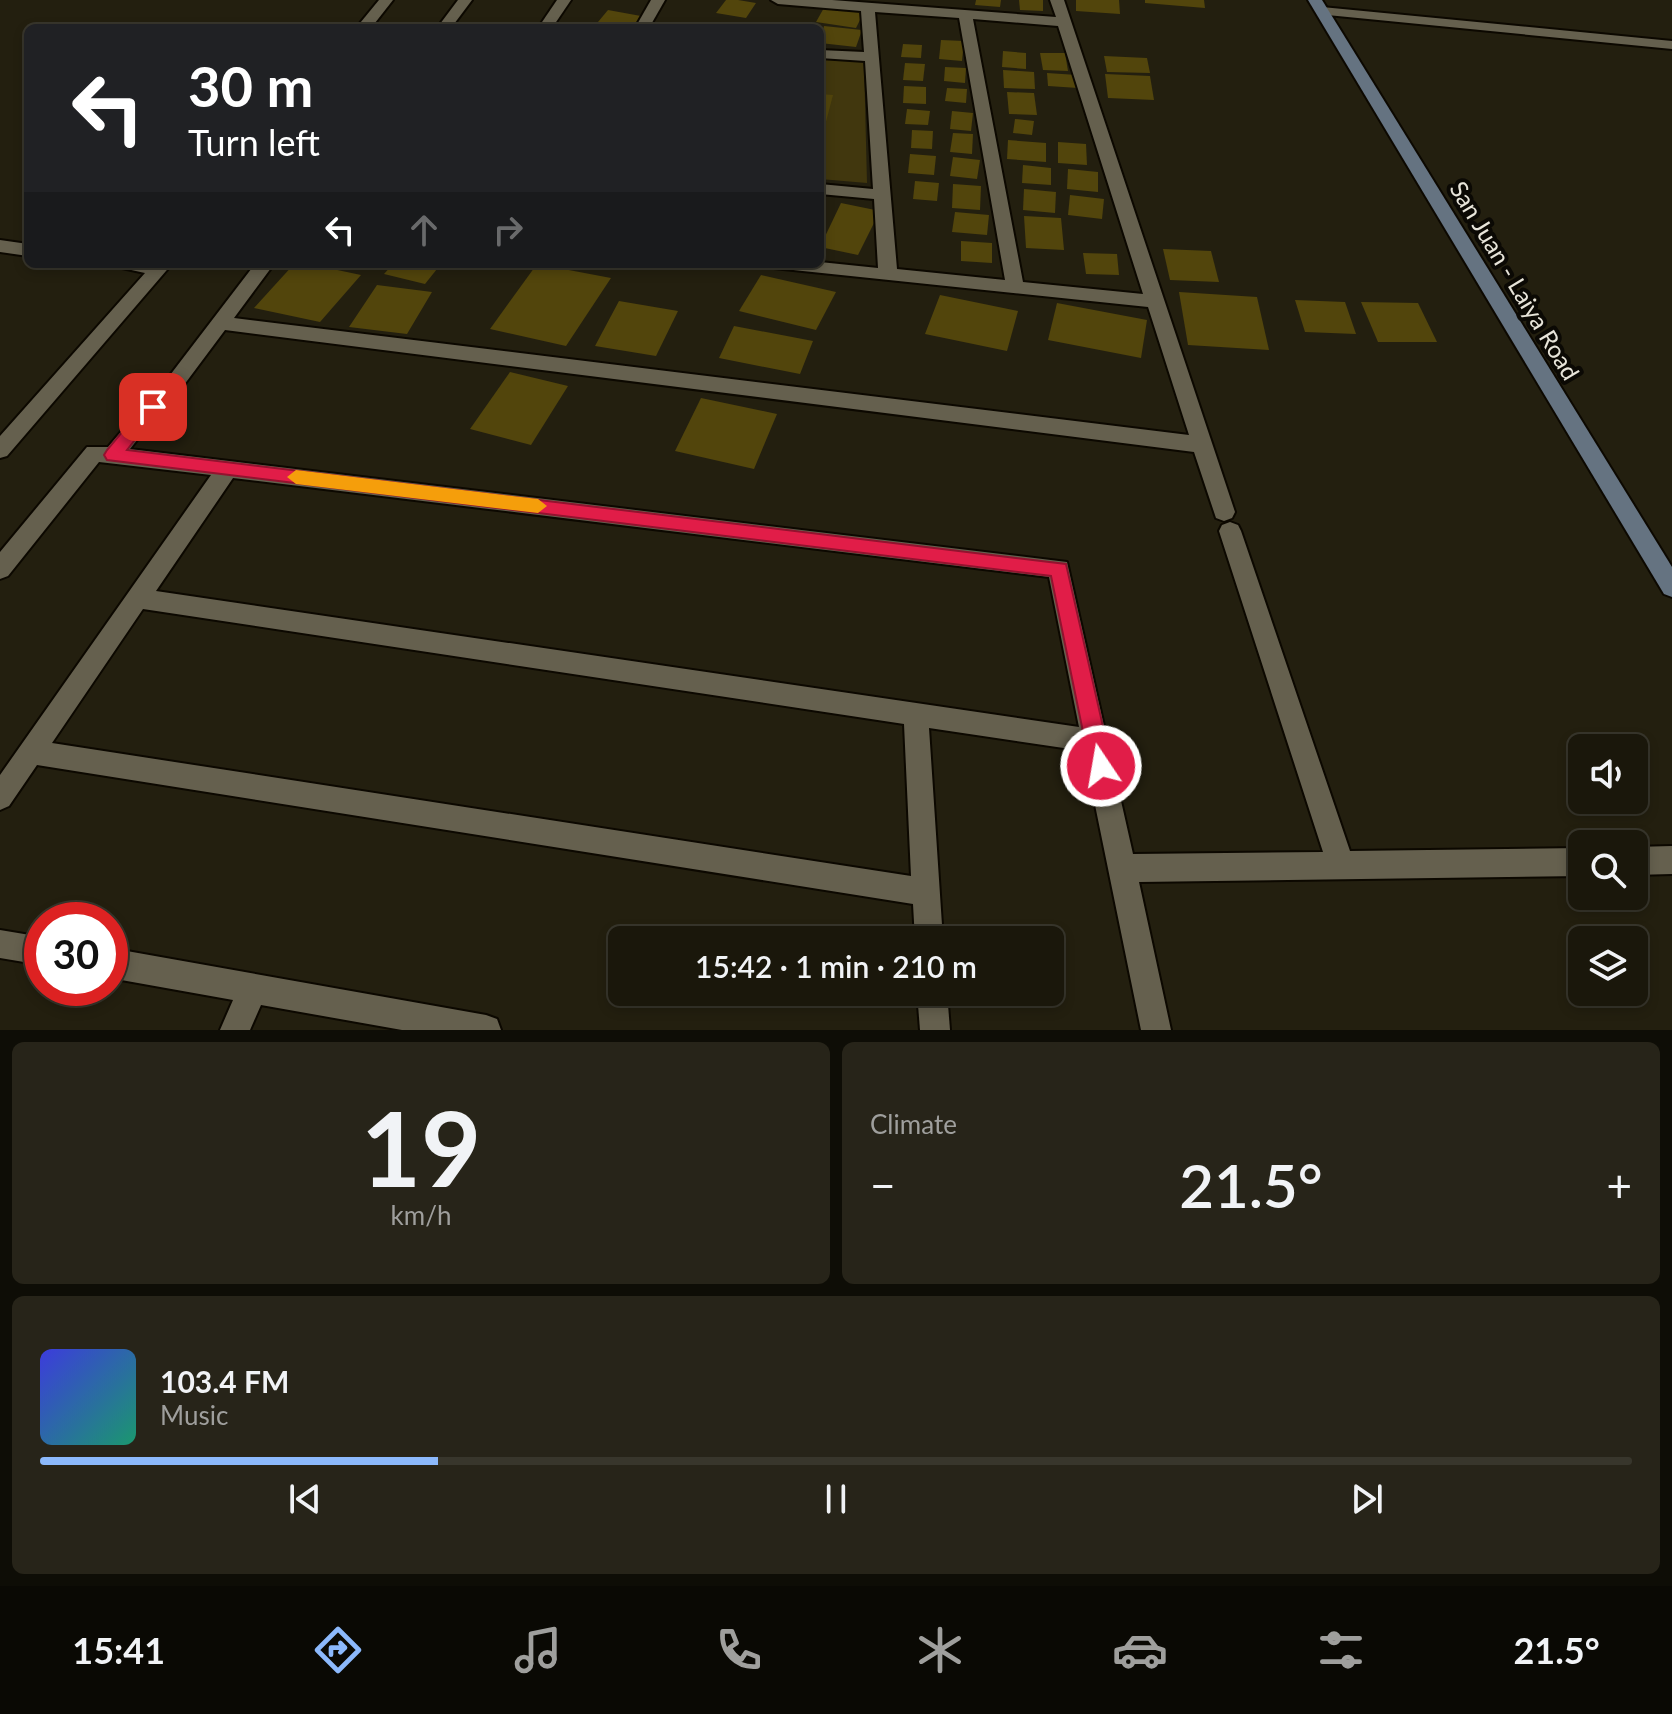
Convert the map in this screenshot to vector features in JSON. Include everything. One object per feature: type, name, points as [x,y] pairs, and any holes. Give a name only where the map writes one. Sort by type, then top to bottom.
[{"type":"main road","name":"San Juan - Laiya Road","points":[[1319,6],[1672,587]]},
{"type":"street","points":[[366,24],[386,0]]},
{"type":"street","points":[[447,24],[465,0]]},
{"type":"street","points":[[548,24],[564,0]]},
{"type":"street","points":[[644,24],[658,0]]},
{"type":"street","points":[[778,0],[1064,22]]},
{"type":"street","points":[[1057,0],[1341,865]]},
{"type":"street","points":[[1319,6],[1672,45]]},
{"type":"street","points":[[868,7],[888,274]]},
{"type":"street","points":[[965,14],[1015,286]]},
{"type":"street","points":[[824,54],[872,57]]},
{"type":"street","points":[[824,189],[882,195]]},
{"type":"street","points":[[0,246],[24,249]]},
{"type":"street","points":[[0,450],[159,268]]},
{"type":"street","points":[[171,388],[262,268]]},
{"type":"street","points":[[823,268],[1155,301]]},
{"type":"street","points":[[220,323],[1202,445]]},
{"type":"street","points":[[113,455],[153,407]]},
{"type":"street","points":[[0,569],[94,453],[1059,569],[1156,1030]]},
{"type":"street","points":[[0,797],[228,468]]},
{"type":"street","points":[[136,598],[1096,741]]},
{"type":"street","points":[[916,714],[928,926]]},
{"type":"street","points":[[30,752],[926,892]]},
{"type":"street","points":[[1648,861],[1672,860]]},
{"type":"street","points":[[1122,868],[1568,862]]},
{"type":"street","points":[[0,944],[24,948]]},
{"type":"street","points":[[128,966],[486,1030]]},
{"type":"street","points":[[235,1030],[253,989]]},
{"type":"street","points":[[933,1006],[935,1030]]},
{"type":"shaded area","points":[[824,59],[864,62],[867,183],[824,179]]},
{"type":"building","points":[[726,0],[756,3],[746,18],[716,13]]},
{"type":"building","points":[[976,0],[1001,0],[1000,7],[975,5]]},
{"type":"building","points":[[1019,0],[1043,0],[1043,11],[1020,10]]},
{"type":"building","points":[[1076,0],[1119,0],[1120,14],[1076,11]]},
{"type":"building","points":[[1145,0],[1204,0],[1205,8],[1145,3]]},
{"type":"building","points":[[825,6],[864,12],[856,28],[816,22]]},
{"type":"building","points":[[608,10],[641,16],[635,24],[596,24]]},
{"type":"building","points":[[824,26],[862,30],[856,47],[824,43]]},
{"type":"building","points":[[941,40],[964,41],[962,61],[939,59]]},
{"type":"building","points":[[903,44],[922,45],[921,58],[901,57]]},
{"type":"building","points":[[1003,51],[1026,53],[1026,69],[1002,67]]},
{"type":"building","points":[[1040,53],[1065,53],[1068,71],[1043,70]]},
{"type":"building","points":[[1104,56],[1147,58],[1150,73],[1107,72]]},
{"type":"building","points":[[905,63],[925,64],[923,81],[903,80]]},
{"type":"building","points":[[945,67],[966,68],[965,83],[944,81]]},
{"type":"building","points":[[1003,70],[1034,72],[1035,89],[1004,88]]},
{"type":"building","points":[[1047,73],[1077,75],[1078,88],[1048,86]]},
{"type":"building","points":[[1105,74],[1150,76],[1154,100],[1108,98]]},
{"type":"building","points":[[904,86],[926,87],[926,104],[903,103]]},
{"type":"building","points":[[947,88],[967,89],[966,103],[945,101]]},
{"type":"building","points":[[1007,92],[1034,93],[1037,115],[1009,114]]},
{"type":"building","points":[[824,94],[833,95],[824,130]]},
{"type":"building","points":[[907,109],[930,111],[928,125],[905,124]]},
{"type":"building","points":[[952,111],[973,113],[971,131],[950,129]]},
{"type":"building","points":[[1015,119],[1034,121],[1032,135],[1013,133]]},
{"type":"building","points":[[912,130],[933,131],[932,149],[911,148]]},
{"type":"building","points":[[953,133],[973,134],[972,154],[950,152]]},
{"type":"building","points":[[1008,140],[1046,143],[1046,162],[1007,159]]},
{"type":"building","points":[[1058,142],[1086,144],[1087,165],[1058,163]]},
{"type":"building","points":[[910,154],[936,156],[934,175],[908,173]]},
{"type":"building","points":[[953,157],[980,160],[977,179],[950,176]]},
{"type":"building","points":[[1023,165],[1051,168],[1051,185],[1022,183]]},
{"type":"building","points":[[1068,169],[1098,172],[1098,192],[1067,189]]},
{"type":"building","points":[[915,181],[939,183],[937,201],[913,199]]},
{"type":"building","points":[[953,184],[981,186],[980,210],[952,208]]},
{"type":"building","points":[[1024,189],[1056,192],[1055,213],[1023,210]]},
{"type":"building","points":[[1070,195],[1104,199],[1102,219],[1068,215]]},
{"type":"building","points":[[841,203],[880,211],[858,255],[824,248],[824,239]]},
{"type":"building","points":[[955,212],[989,215],[987,235],[952,232]]},
{"type":"building","points":[[1024,216],[1061,218],[1064,250],[1026,248]]},
{"type":"building","points":[[961,241],[992,243],[992,263],[961,261]]},
{"type":"building","points":[[1163,249],[1211,251],[1219,282],[1170,280]]},
{"type":"building","points":[[1083,253],[1117,254],[1119,275],[1086,274]]},
{"type":"building","points":[[290,268],[328,268],[361,275],[320,322],[254,308]]},
{"type":"building","points":[[389,268],[438,268],[425,284],[384,274]]},
{"type":"building","points":[[534,268],[558,268],[611,278],[566,346],[490,329]]},
{"type":"building","points":[[761,275],[836,292],[816,330],[739,311]]},
{"type":"building","points":[[377,285],[432,292],[407,334],[349,327]]},
{"type":"building","points":[[1179,292],[1257,297],[1269,350],[1188,345]]},
{"type":"building","points":[[940,295],[1018,311],[1007,351],[925,334]]},
{"type":"building","points":[[1295,300],[1345,302],[1356,334],[1305,332]]},
{"type":"building","points":[[619,301],[678,311],[656,356],[595,346]]},
{"type":"building","points":[[1361,302],[1418,303],[1437,342],[1378,342]]},
{"type":"building","points":[[1057,303],[1147,320],[1141,358],[1048,340]]},
{"type":"building","points":[[734,326],[813,341],[800,374],[719,358]]},
{"type":"building","points":[[510,372],[568,386],[531,445],[470,429]]},
{"type":"building","points":[[701,398],[777,414],[754,469],[675,451]]},
{"type":"slow traffic","points":[[296,477],[538,506]]},
{"type":"route","points":[[153,407],[113,455],[1059,569],[1101,766]]}]
